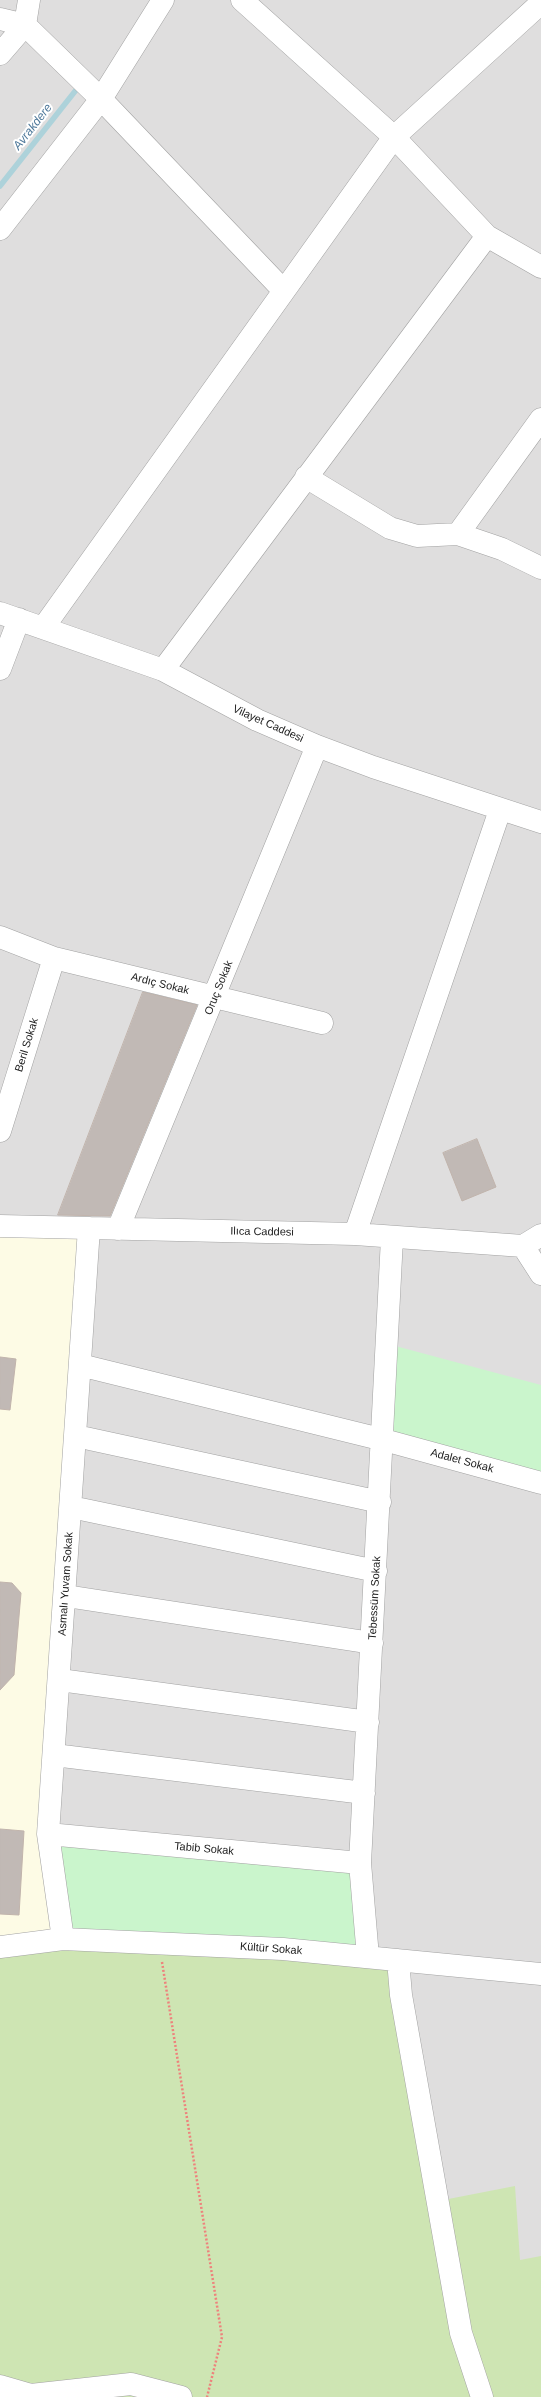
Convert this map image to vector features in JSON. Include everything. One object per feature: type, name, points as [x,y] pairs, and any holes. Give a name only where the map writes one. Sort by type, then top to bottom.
[{"type":"street","points":[[0,54],[25,25],[30,0]]},
{"type":"street","points":[[0,229],[101,99],[163,0]]},
{"type":"street","points":[[242,0],[394,137],[487,236],[541,267]]},
{"type":"street","points":[[43,628],[394,137],[541,2]]},
{"type":"street","points":[[0,20],[25,25],[101,99],[284,291]]},
{"type":"street","points":[[163,670],[487,236]]},
{"type":"street","points":[[458,534],[541,419]]},
{"type":"street","points":[[306,477],[390,528],[417,536],[458,534],[502,548],[541,568]]},
{"type":"street","points":[[0,669],[10,616]]},
{"type":"street","name":"Vilayet Caddesi","points":[[10,616],[163,670],[250,717],[317,746],[500,810],[541,822]]},
{"type":"street","name":"Oruç Sokak","points":[[118,1229],[215,997],[317,746]]},
{"type":"street","points":[[355,1234],[500,810]]},
{"type":"street","name":"Ardıç Sokak","points":[[0,937],[54,958],[322,1023]]},
{"type":"street","name":"Beril Sokak","points":[[0,1132],[54,958]]},
{"type":"street","name":"Ilıca Caddesi","points":[[0,1226],[355,1234],[392,1238],[537,1238]]},
{"type":"street","name":"Asmalı Yuvam Sokak","points":[[63,1939],[48,1834],[66,1596],[89,1228]]},
{"type":"street","name":"Tebessüm Sokak","points":[[368,1957],[360,1863],[384,1440],[392,1238]]},
{"type":"street","points":[[537,1238],[541,1274]]},
{"type":"street","name":"Adalet Sokak","points":[[80,1365],[384,1440],[541,1483]]},
{"type":"street","points":[[76,1436],[380,1502]]},
{"type":"street","points":[[71,1507],[376,1571]]},
{"type":"street","points":[[66,1596],[372,1642]]},
{"type":"street","points":[[60,1680],[368,1722]]},
{"type":"street","points":[[54,1755],[364,1793]]},
{"type":"street","name":"Tabib Sokak","points":[[48,1834],[360,1863]]},
{"type":"street","name":"Kültür Sokak","points":[[0,1947],[63,1939],[283,1949],[541,1974]]},
{"type":"street","points":[[398,1960],[401,1995],[461,2334],[482,2397]]},
{"type":"street","points":[[0,2386],[31,2395],[131,2384],[181,2397]]},
{"type":"path","points":[[159,1943],[222,2336],[206,2397]]},
{"type":"shaded area","points":[[0,0],[541,0],[541,2397],[0,2397]]},
{"type":"shaded area","points":[[0,1226],[89,1228],[48,1834],[63,1939],[0,1947]]},
{"type":"green space","points":[[388,1344],[541,1385],[541,1483],[384,1440]]},
{"type":"green space","points":[[48,1834],[360,1863],[368,1957],[63,1939]]},
{"type":"green space","points":[[0,1947],[398,1960],[438,2201],[515,2186],[520,2260],[541,2256],[541,2397],[0,2397]]},
{"type":"building","points":[[143,992],[197,1005],[110,1216],[58,1215]]},
{"type":"building","points":[[477,1139],[496,1187],[462,1201],[443,1153]]},
{"type":"building","points":[[0,1357],[16,1359],[10,1410],[0,1409]]},
{"type":"building","points":[[0,1582],[12,1583],[21,1593],[14,1675],[0,1690]]},
{"type":"building","points":[[0,1829],[24,1831],[19,1915],[0,1914]]},
{"type":"waterway","name":"Avrakdere","points":[[0,186],[80,85]]}]
